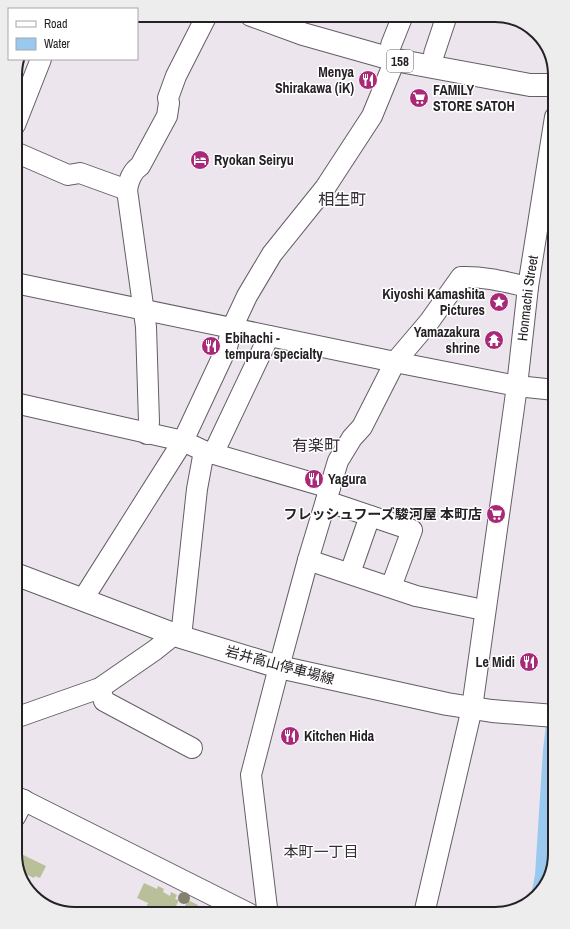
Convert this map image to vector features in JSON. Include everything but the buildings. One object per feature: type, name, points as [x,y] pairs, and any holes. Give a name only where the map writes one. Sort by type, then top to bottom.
[{"type":"main road","name":"158","points":[[270,22],[303,34],[530,85],[548,85]]},
{"type":"main road","name":"岩井高山停車場線","points":[[22,577],[178,635],[278,667],[447,704],[472,708],[548,715]]},
{"type":"street","points":[[147,434],[149,414],[146,327],[127,190],[130,179],[136,168],[140,166],[167,116],[169,103],[168,98],[176,76],[203,22]]},
{"type":"street","points":[[83,599],[183,441],[226,347],[232,328],[247,296],[272,254],[325,188],[372,116],[393,53],[401,22]]},
{"type":"street","points":[[434,54],[445,22]]},
{"type":"street","points":[[22,94],[40,60]]},
{"type":"street","points":[[22,155],[68,175],[80,172],[127,190]]},
{"type":"street","name":"Honmachi Street","points":[[426,907],[472,708],[517,386],[528,287],[548,160]]},
{"type":"street","points":[[267,907],[251,775],[278,667],[338,461],[352,438],[362,427],[395,362],[429,322],[461,277],[502,281],[528,287]]},
{"type":"street","points":[[22,284],[395,362],[517,386],[548,389]]},
{"type":"street","points":[[22,716],[100,688],[178,635],[197,489],[208,453],[268,336]]},
{"type":"street","points":[[22,405],[183,441],[208,453],[328,495],[370,516],[412,530],[391,587]]},
{"type":"street","points":[[350,573],[370,516]]},
{"type":"street","points":[[308,560],[431,600],[474,608]]},
{"type":"street","points":[[100,688],[104,701],[192,748]]},
{"type":"street","points":[[22,806],[235,907]]},
{"type":"green space","points":[[22,854],[46,866],[40,878],[35,876],[34,878],[26,874]]},
{"type":"green space","points":[[144,883],[157,889],[158,886],[164,889],[163,892],[170,896],[171,892],[177,895],[175,899],[179,900],[176,907],[146,907],[148,903],[137,898]]},
{"type":"green space","points":[[188,900],[198,905],[197,907],[184,907]]},
{"type":"water","points":[[548,708],[548,861],[541,881],[531,893],[535,875],[543,750]]},
{"type":"place","name":"Menya Shirakawa (iK)","points":[[368,80]]},
{"type":"place","name":"FAMILY STORE SATOH","points":[[419,98]]},
{"type":"place","name":"Ryokan Seiryu","points":[[200,160]]},
{"type":"place","name":"Kiyoshi Kamashita Pictures","points":[[499,302]]},
{"type":"place","name":"Yamazakura shrine","points":[[494,340]]},
{"type":"place","name":"Ebihachi - tempura specialty","points":[[211,346]]},
{"type":"place","name":"Yagura","points":[[314,479]]},
{"type":"place","name":"フレッシュフーズ駿河屋 本町店","points":[[496,514]]},
{"type":"place","name":"Le Midi","points":[[529,662]]},
{"type":"place","name":"Kitchen Hida","points":[[290,736]]},
{"type":"district","name":"相生町","points":[[342,199]]},
{"type":"district","name":"有楽町","points":[[316,445]]},
{"type":"district","name":"本町一丁目","points":[[321,851]]}]
